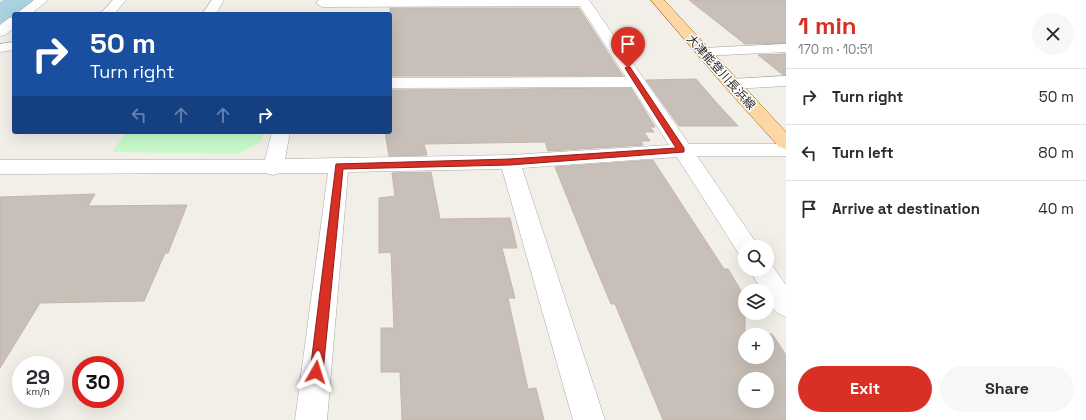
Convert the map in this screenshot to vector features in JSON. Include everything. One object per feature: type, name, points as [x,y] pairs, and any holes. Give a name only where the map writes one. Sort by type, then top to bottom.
[{"type":"main road","name":"大津能登川長浜線","points":[[658,0],[731,84],[786,143]]},
{"type":"street","points":[[26,12],[42,0]]},
{"type":"street","points":[[108,12],[120,0]]},
{"type":"street","points":[[210,12],[218,0]]},
{"type":"street","points":[[321,6],[584,1],[742,240]]},
{"type":"street","points":[[0,32],[12,23]]},
{"type":"street","points":[[0,48],[12,46]]},
{"type":"street","points":[[703,52],[786,48]]},
{"type":"street","points":[[731,84],[786,81]]},
{"type":"street","points":[[392,84],[637,82]]},
{"type":"street","points":[[273,168],[281,134]]},
{"type":"street","points":[[0,167],[273,168],[510,162],[682,150],[786,150]]},
{"type":"street","points":[[510,162],[590,420]]},
{"type":"street","points":[[311,420],[339,166]]},
{"type":"street","points":[[767,276],[786,306]]},
{"type":"green space","points":[[125,134],[263,134],[261,142],[238,154],[112,152]]},
{"type":"building","points":[[689,0],[786,0],[786,43],[745,44]]},
{"type":"building","points":[[390,8],[579,8],[623,76],[392,76],[392,12],[390,12]]},
{"type":"building","points":[[786,54],[786,75],[783,75],[758,55]]},
{"type":"building","points":[[696,79],[738,126],[679,126],[646,80]]},
{"type":"building","points":[[631,88],[655,127],[650,127],[654,132],[644,132],[650,141],[641,141],[643,145],[548,151],[545,142],[424,144],[427,155],[389,156],[385,134],[392,134],[392,90]]},
{"type":"building","points":[[653,160],[724,269],[728,269],[738,285],[738,320],[745,320],[745,328],[738,328],[738,364],[774,364],[774,337],[786,355],[786,420],[663,420],[615,304],[611,304],[555,167]]},
{"type":"building","points":[[431,172],[440,219],[510,218],[517,248],[502,248],[515,298],[508,298],[528,389],[536,388],[544,420],[402,420],[400,372],[381,372],[381,328],[394,328],[391,252],[379,253],[379,198],[395,196],[392,173]]},
{"type":"building","points":[[95,194],[88,206],[187,205],[168,253],[165,253],[144,301],[40,303],[0,368],[0,197]]},
{"type":"waterway","points":[[0,19],[25,0]]},
{"type":"route","points":[[316,372],[339,166],[510,162],[682,150],[628,68]]}]
